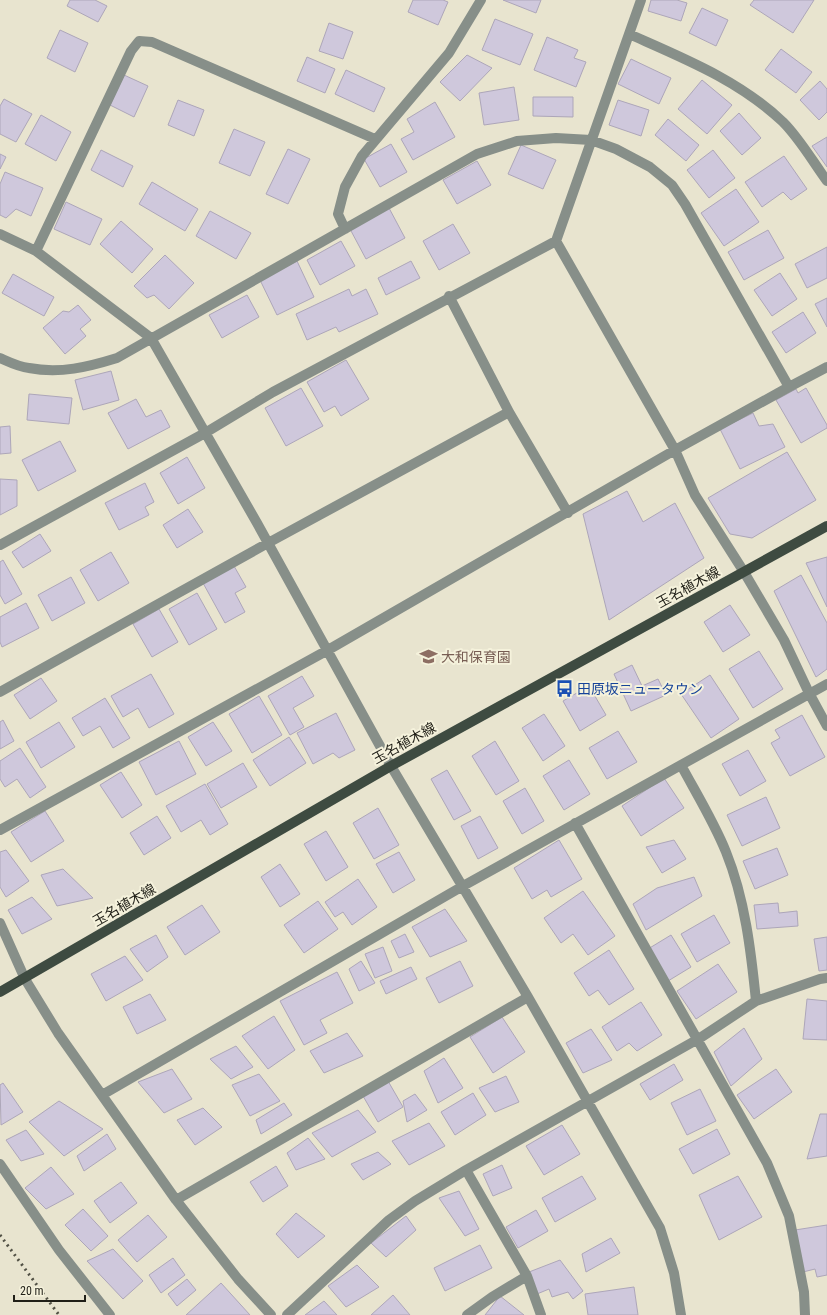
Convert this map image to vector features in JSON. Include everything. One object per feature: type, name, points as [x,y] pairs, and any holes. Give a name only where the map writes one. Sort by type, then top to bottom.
[{"type":"main road","name":"玉名植木線","points":[[0,992],[391,766],[827,526]]},
{"type":"street","points":[[345,229],[338,214],[345,187],[362,156],[449,53],[481,0]]},
{"type":"street","points":[[0,546],[205,433],[273,392],[449,296],[556,241],[642,0]]},
{"type":"street","points":[[629,34],[710,71],[749,94],[783,123],[827,181]]},
{"type":"street","points":[[36,251],[131,51],[139,41],[152,42],[375,140]]},
{"type":"street","points":[[0,358],[29,368],[57,371],[87,368],[117,358],[477,154],[517,142],[556,138],[591,140],[616,149],[650,167],[672,185],[685,204],[789,387]]},
{"type":"street","points":[[0,234],[36,251],[151,338],[268,543],[391,766],[528,997],[660,1228],[674,1273],[681,1315]]},
{"type":"street","points":[[556,241],[675,450],[695,495],[744,572],[784,640],[809,693],[827,726]]},
{"type":"street","points":[[449,296],[510,412],[568,513]]},
{"type":"street","points":[[0,830],[328,650],[675,450],[827,367]]},
{"type":"street","points":[[0,692],[268,543],[510,412]]},
{"type":"street","points":[[102,1095],[463,886],[827,684]]},
{"type":"street","points":[[681,765],[726,852],[744,910],[751,951],[756,1001]]},
{"type":"street","points":[[575,824],[767,1162],[789,1216],[804,1292],[805,1315]]},
{"type":"street","points":[[0,924],[25,978],[58,1033],[176,1200],[238,1279],[271,1315]]},
{"type":"street","points":[[287,1315],[389,1220],[415,1201],[466,1170],[698,1040],[756,1001],[820,979],[827,978]]},
{"type":"street","points":[[176,1200],[528,997]]},
{"type":"street","points":[[0,1164],[58,1250],[110,1315]]},
{"type":"street","points":[[466,1170],[527,1276],[541,1315]]},
{"type":"street","points":[[467,1315],[492,1297],[527,1276]]},
{"type":"building","points":[[70,0],[95,0],[107,6],[98,22],[67,6]]},
{"type":"building","points":[[413,0],[443,0],[448,2],[438,25],[408,12]]},
{"type":"building","points":[[503,0],[541,0],[536,13]]},
{"type":"building","points":[[651,0],[677,0],[687,3],[681,21],[648,11]]},
{"type":"building","points":[[754,0],[814,0],[793,33],[750,5]]},
{"type":"building","points":[[702,8],[728,20],[716,46],[689,33]]},
{"type":"building","points":[[495,19],[533,34],[520,65],[482,50]]},
{"type":"building","points":[[329,23],[353,32],[343,59],[319,51]]},
{"type":"building","points":[[60,30],[88,43],[75,72],[47,58]]},
{"type":"building","points":[[547,37],[578,50],[574,58],[586,62],[576,87],[534,70]]},
{"type":"building","points":[[781,49],[812,72],[796,93],[765,70]]},
{"type":"building","points":[[467,55],[492,68],[460,101],[440,82]]},
{"type":"building","points":[[307,57],[335,69],[325,93],[297,81]]},
{"type":"building","points":[[631,59],[671,78],[659,104],[618,84]]},
{"type":"building","points":[[346,70],[385,88],[374,112],[335,94]]},
{"type":"building","points":[[124,75],[148,86],[134,117],[110,105]]},
{"type":"building","points":[[702,80],[732,105],[707,134],[678,109]]},
{"type":"building","points":[[820,81],[827,89],[827,112],[819,120],[800,100]]},
{"type":"building","points":[[514,87],[519,120],[484,125],[479,93]]},
{"type":"building","points":[[533,97],[573,97],[573,117],[533,116]]},
{"type":"building","points":[[4,99],[32,114],[16,142],[0,134],[0,106]]},
{"type":"building","points":[[178,100],[204,110],[194,136],[168,125]]},
{"type":"building","points":[[618,100],[649,110],[641,136],[609,125]]},
{"type":"building","points":[[435,102],[455,137],[413,160],[401,139],[414,132],[407,119]]},
{"type":"building","points":[[739,113],[761,138],[742,155],[720,131]]},
{"type":"building","points":[[41,115],[71,132],[56,161],[25,144]]},
{"type":"building","points":[[668,119],[699,145],[686,161],[655,135]]},
{"type":"building","points":[[234,129],[265,142],[250,176],[219,163]]},
{"type":"building","points":[[827,137],[827,167],[812,146]]},
{"type":"building","points":[[391,144],[407,172],[380,187],[364,159]]},
{"type":"building","points":[[521,145],[556,160],[543,189],[508,174]]},
{"type":"building","points":[[288,149],[310,159],[288,204],[266,194]]},
{"type":"building","points":[[101,150],[133,166],[123,187],[91,170]]},
{"type":"building","points":[[713,150],[735,178],[709,198],[687,170]]},
{"type":"building","points":[[0,154],[6,157],[0,169]]},
{"type":"building","points":[[784,156],[807,189],[791,200],[783,192],[762,207],[745,182]]},
{"type":"building","points":[[477,161],[491,185],[457,204],[443,180]]},
{"type":"building","points":[[5,172],[43,188],[31,216],[16,209],[6,218],[0,215],[0,184]]},
{"type":"building","points":[[152,182],[198,209],[185,231],[139,204]]},
{"type":"building","points":[[736,189],[759,222],[724,246],[701,213]]},
{"type":"building","points":[[66,202],[102,219],[90,245],[54,229]]},
{"type":"building","points":[[389,208],[405,238],[366,259],[350,229]]},
{"type":"building","points":[[210,211],[251,233],[236,259],[196,236]]},
{"type":"building","points":[[121,221],[153,249],[132,273],[100,244]]},
{"type":"building","points":[[453,224],[470,253],[439,270],[423,241]]},
{"type":"building","points":[[768,230],[784,258],[744,280],[728,252]]},
{"type":"building","points":[[341,241],[355,266],[320,285],[307,260]]},
{"type":"building","points":[[827,247],[827,278],[807,288],[795,264]]},
{"type":"building","points":[[165,255],[194,283],[169,309],[154,295],[147,298],[134,286]]},
{"type":"building","points":[[297,261],[314,297],[277,315],[260,280]]},
{"type":"building","points":[[411,261],[420,278],[386,295],[378,278]]},
{"type":"building","points":[[780,273],[797,299],[772,316],[754,290]]},
{"type":"building","points":[[13,274],[54,297],[44,316],[2,293]]},
{"type":"building","points":[[349,289],[352,296],[366,289],[378,314],[339,332],[336,327],[307,340],[296,314]]},
{"type":"building","points":[[247,295],[259,317],[222,338],[209,315]]},
{"type":"building","points":[[827,298],[827,327],[815,304]]},
{"type":"building","points":[[78,305],[91,320],[80,329],[86,336],[65,354],[43,328],[63,311],[69,312]]},
{"type":"building","points":[[803,312],[816,333],[786,353],[772,332]]},
{"type":"building","points":[[346,360],[369,399],[341,416],[335,406],[324,412],[307,382]]},
{"type":"building","points":[[111,371],[119,400],[83,410],[75,380]]},
{"type":"building","points":[[301,388],[323,426],[286,446],[265,408]]},
{"type":"building","points":[[806,388],[827,425],[827,428],[801,443],[776,400],[796,389],[798,393]]},
{"type":"building","points":[[29,394],[72,398],[69,424],[27,420]]},
{"type":"building","points":[[136,399],[146,417],[161,410],[170,427],[128,449],[108,413]]},
{"type":"building","points":[[753,413],[759,426],[773,424],[785,447],[740,469],[720,429]]},
{"type":"building","points":[[10,426],[11,453],[0,454],[0,427]]},
{"type":"building","points":[[60,441],[76,471],[38,491],[22,460]]},
{"type":"building","points":[[787,452],[816,500],[752,538],[730,534],[708,498]]},
{"type":"building","points":[[187,457],[205,488],[178,504],[160,473]]},
{"type":"building","points":[[0,479],[17,480],[17,506],[0,515]]},
{"type":"building","points":[[145,483],[154,502],[145,507],[149,515],[119,530],[105,503]]},
{"type":"building","points":[[627,491],[643,522],[675,503],[704,558],[609,620],[583,514]]},
{"type":"building","points":[[188,509],[203,532],[177,548],[163,525]]},
{"type":"building","points":[[40,534],[51,551],[23,568],[12,552]]},
{"type":"building","points":[[111,552],[129,583],[98,601],[80,570]]},
{"type":"building","points":[[827,557],[827,607],[806,563]]},
{"type":"building","points":[[3,560],[22,594],[5,604],[0,595],[0,562]]},
{"type":"building","points":[[234,566],[246,587],[235,593],[245,612],[225,623],[203,583]]},
{"type":"building","points":[[801,575],[827,623],[827,669],[816,677],[774,591]]},
{"type":"building","points":[[71,577],[85,603],[52,621],[38,595]]},
{"type":"building","points":[[197,593],[217,629],[189,645],[169,609]]},
{"type":"building","points":[[26,603],[39,628],[2,647],[0,642],[0,617]]},
{"type":"building","points":[[730,605],[750,635],[723,652],[704,622]]},
{"type":"building","points":[[159,609],[178,642],[152,657],[133,624]]},
{"type":"building","points":[[759,651],[783,689],[753,708],[729,669]]},
{"type":"building","points":[[632,665],[642,686],[658,679],[666,695],[631,711],[614,674]]},
{"type":"building","points":[[151,674],[174,714],[149,728],[138,708],[123,717],[111,696]]},
{"type":"building","points":[[710,675],[739,719],[711,738],[681,694]]},
{"type":"building","points":[[302,676],[314,696],[293,708],[304,727],[290,735],[268,696]]},
{"type":"building","points":[[41,678],[57,701],[30,719],[14,695]]},
{"type":"building","points":[[589,686],[606,715],[580,731],[563,701]]},
{"type":"building","points":[[259,696],[282,735],[252,753],[229,714]]},
{"type":"building","points":[[105,698],[130,738],[113,748],[100,726],[83,736],[72,718]]},
{"type":"building","points":[[336,713],[355,750],[339,758],[333,753],[313,764],[297,733]]},
{"type":"building","points":[[544,714],[565,746],[543,761],[522,728]]},
{"type":"building","points":[[802,715],[825,757],[790,776],[771,743],[780,738],[775,730]]},
{"type":"building","points":[[3,720],[14,741],[0,749],[0,722]]},
{"type":"building","points":[[59,722],[75,747],[41,768],[26,742]]},
{"type":"building","points":[[213,722],[232,751],[206,766],[188,737]]},
{"type":"building","points":[[618,731],[637,762],[607,779],[589,748]]},
{"type":"building","points":[[289,737],[306,763],[270,786],[253,760]]},
{"type":"building","points":[[179,741],[196,774],[156,795],[139,762]]},
{"type":"building","points":[[495,741],[519,781],[496,795],[472,756]]},
{"type":"building","points":[[20,748],[46,787],[30,798],[17,779],[5,787],[0,779],[0,761]]},
{"type":"building","points":[[748,750],[766,781],[740,796],[722,764]]},
{"type":"building","points":[[569,760],[590,794],[564,810],[543,776]]},
{"type":"building","points":[[243,763],[257,787],[221,808],[207,784]]},
{"type":"building","points":[[447,770],[471,811],[454,820],[431,779]]},
{"type":"building","points":[[121,772],[142,805],[122,818],[100,785]]},
{"type":"building","points":[[664,778],[684,808],[641,836],[622,806]]},
{"type":"building","points":[[205,784],[228,824],[210,835],[201,820],[181,832],[166,806]]},
{"type":"building","points":[[525,788],[544,821],[522,834],[503,801]]},
{"type":"building","points":[[766,797],[780,828],[742,846],[727,815]]},
{"type":"building","points":[[378,808],[399,845],[374,859],[353,823]]},
{"type":"building","points":[[45,811],[64,841],[31,862],[11,832]]},
{"type":"building","points":[[157,816],[171,838],[144,855],[130,833]]},
{"type":"building","points":[[480,816],[498,848],[478,859],[461,826]]},
{"type":"building","points":[[326,831],[348,867],[326,881],[304,844]]},
{"type":"building","points":[[559,840],[582,879],[551,897],[547,890],[532,899],[514,868]]},
{"type":"building","points":[[674,840],[686,859],[662,873],[646,847]]},
{"type":"building","points":[[777,848],[788,875],[755,889],[743,861]]},
{"type":"building","points":[[6,850],[29,881],[6,897],[0,887],[0,852]]},
{"type":"building","points":[[399,852],[415,880],[393,893],[376,864]]},
{"type":"building","points":[[280,864],[300,894],[280,907],[261,877]]},
{"type":"building","points":[[63,869],[93,898],[57,906],[41,875]]},
{"type":"building","points":[[694,877],[702,896],[646,930],[633,904],[657,888]]},
{"type":"building","points":[[358,879],[377,907],[352,925],[343,912],[335,917],[325,902]]},
{"type":"building","points":[[583,891],[615,936],[588,955],[573,934],[561,943],[544,918]]},
{"type":"building","points":[[32,897],[52,919],[22,934],[8,910]]},
{"type":"building","points":[[318,901],[338,929],[304,953],[284,925]]},
{"type":"building","points":[[778,903],[779,913],[797,911],[798,926],[757,929],[754,905]]},
{"type":"building","points":[[202,905],[220,932],[185,955],[167,927]]},
{"type":"building","points":[[445,909],[467,941],[430,957],[412,927]]},
{"type":"building","points":[[714,915],[730,943],[697,962],[681,934]]},
{"type":"building","points":[[405,934],[414,952],[399,958],[391,941]]},
{"type":"building","points":[[156,935],[168,957],[147,972],[130,949]]},
{"type":"building","points":[[671,935],[691,967],[668,981],[648,949]]},
{"type":"building","points":[[827,937],[827,970],[819,971],[814,939]]},
{"type":"building","points":[[383,947],[392,971],[375,978],[365,954]]},
{"type":"building","points":[[609,950],[634,989],[609,1005],[598,990],[589,996],[574,973]]},
{"type":"building","points":[[125,956],[143,980],[106,1001],[91,974]]},
{"type":"building","points":[[361,961],[375,983],[359,991],[349,969]]},
{"type":"building","points":[[460,961],[473,986],[439,1003],[426,978]]},
{"type":"building","points":[[718,964],[737,992],[696,1019],[677,991]]},
{"type":"building","points":[[411,967],[417,979],[386,994],[380,981]]},
{"type":"building","points":[[337,972],[353,1003],[320,1020],[327,1033],[304,1045],[280,1001]]},
{"type":"building","points":[[150,994],[166,1020],[137,1034],[123,1007]]},
{"type":"building","points":[[807,999],[827,1001],[827,1040],[803,1039]]},
{"type":"building","points":[[641,1002],[662,1035],[637,1051],[629,1043],[617,1051],[602,1027]]},
{"type":"building","points":[[274,1016],[295,1050],[268,1069],[242,1036]]},
{"type":"building","points":[[502,1017],[525,1052],[493,1073],[470,1037]]},
{"type":"building","points":[[744,1028],[762,1059],[731,1086],[714,1052]]},
{"type":"building","points":[[591,1029],[612,1060],[583,1073],[566,1043]]},
{"type":"building","points":[[347,1033],[363,1056],[324,1073],[310,1051]]},
{"type":"building","points":[[236,1046],[253,1067],[231,1079],[210,1059]]},
{"type":"building","points":[[444,1058],[463,1088],[438,1103],[424,1071]]},
{"type":"building","points":[[674,1064],[683,1080],[650,1100],[640,1084]]},
{"type":"building","points":[[172,1069],[192,1099],[164,1113],[138,1082]]},
{"type":"building","points":[[776,1069],[792,1092],[754,1119],[737,1095]]},
{"type":"building","points":[[259,1074],[280,1101],[250,1116],[232,1085]]},
{"type":"building","points":[[506,1076],[519,1102],[495,1112],[479,1088]]},
{"type":"building","points":[[388,1081],[403,1107],[378,1122],[363,1096]]},
{"type":"building","points":[[3,1083],[23,1112],[1,1125],[0,1085]]},
{"type":"building","points":[[700,1089],[716,1121],[687,1135],[671,1103]]},
{"type":"building","points":[[473,1093],[486,1115],[455,1135],[441,1112]]},
{"type":"building","points":[[415,1094],[427,1110],[407,1122],[403,1101]]},
{"type":"building","points":[[59,1101],[103,1129],[64,1156],[29,1122]]},
{"type":"building","points":[[284,1103],[292,1115],[261,1134],[256,1120]]},
{"type":"building","points":[[203,1108],[222,1127],[195,1145],[177,1120]]},
{"type":"building","points":[[358,1110],[376,1132],[332,1157],[312,1133]]},
{"type":"building","points":[[820,1114],[827,1114],[827,1156],[807,1159]]},
{"type":"building","points":[[429,1123],[445,1146],[409,1165],[392,1141]]},
{"type":"building","points":[[562,1125],[580,1154],[544,1175],[526,1146]]},
{"type":"building","points":[[717,1129],[730,1154],[693,1174],[679,1149]]},
{"type":"building","points":[[26,1130],[44,1154],[21,1161],[6,1140]]},
{"type":"building","points":[[107,1134],[116,1149],[84,1171],[77,1156]]},
{"type":"building","points":[[308,1138],[325,1159],[296,1170],[287,1153]]},
{"type":"building","points":[[378,1152],[391,1164],[363,1180],[351,1164]]},
{"type":"building","points":[[502,1165],[512,1188],[493,1196],[483,1174]]},
{"type":"building","points":[[276,1166],[288,1186],[263,1202],[250,1182]]},
{"type":"building","points":[[51,1167],[74,1194],[46,1209],[25,1188]]},
{"type":"building","points":[[582,1176],[596,1199],[555,1222],[542,1198]]},
{"type":"building","points":[[738,1176],[762,1217],[719,1240],[699,1195]]},
{"type":"building","points":[[121,1182],[137,1203],[110,1223],[94,1201]]},
{"type":"building","points":[[459,1191],[479,1229],[465,1236],[439,1198]]},
{"type":"building","points":[[83,1209],[108,1236],[91,1251],[65,1225]]},
{"type":"building","points":[[536,1210],[548,1231],[518,1248],[506,1227]]},
{"type":"building","points":[[296,1213],[325,1236],[298,1258],[276,1234]]},
{"type":"building","points":[[148,1215],[167,1237],[137,1262],[118,1240]]},
{"type":"building","points":[[406,1216],[416,1230],[386,1257],[371,1243]]},
{"type":"building","points":[[827,1225],[827,1275],[817,1277],[815,1269],[803,1272],[795,1230]]},
{"type":"building","points":[[611,1238],[620,1253],[586,1272],[582,1254]]},
{"type":"building","points":[[480,1245],[492,1268],[445,1291],[434,1268]]},
{"type":"building","points":[[113,1249],[143,1281],[123,1299],[87,1261]]},
{"type":"building","points":[[173,1258],[185,1275],[161,1293],[149,1275]]},
{"type":"building","points":[[560,1260],[583,1291],[573,1299],[568,1292],[552,1297],[549,1289],[537,1294],[529,1272]]},
{"type":"building","points":[[357,1265],[379,1287],[346,1307],[328,1286]]},
{"type":"building","points":[[187,1279],[196,1290],[177,1306],[168,1294]]},
{"type":"building","points":[[221,1283],[250,1315],[186,1315]]},
{"type":"building","points":[[634,1287],[638,1315],[588,1315],[585,1294]]},
{"type":"building","points":[[393,1295],[410,1315],[371,1315]]},
{"type":"building","points":[[500,1296],[524,1315],[485,1315]]},
{"type":"building","points":[[324,1301],[337,1315],[305,1315]]},
{"type":"railway","points":[[0,1235],[59,1315]]},
{"type":"place","name":"大和保育園","points":[[428,657]]},
{"type":"place","name":"田原坂ニュータウン","points":[[564,689]]}]
